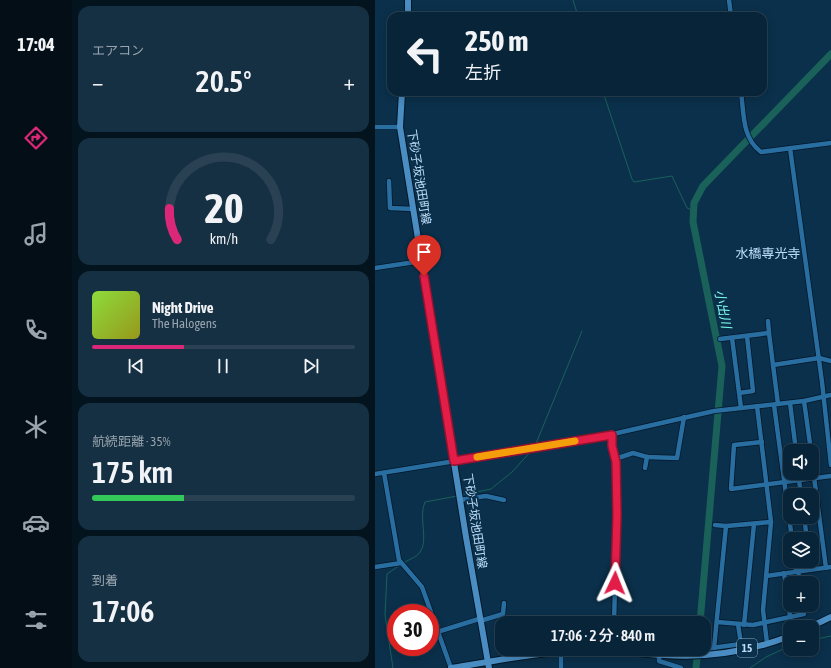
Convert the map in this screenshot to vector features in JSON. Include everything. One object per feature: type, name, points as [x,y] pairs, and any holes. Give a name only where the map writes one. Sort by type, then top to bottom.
[{"type":"main road","points":[[408,0],[408,12]]},
{"type":"main road","name":"下砂子坂池田町線","points":[[402,96],[400,127],[460,500],[489,665]]},
{"type":"main road","points":[[819,623],[831,617]]},
{"type":"main road","name":"15","points":[[711,652],[730,651],[783,638]]},
{"type":"main road","name":"15","points":[[451,668],[489,665],[539,656]]},
{"type":"street","points":[[729,0],[730,12]]},
{"type":"street","points":[[741,96],[746,133],[755,147],[761,152],[831,143]]},
{"type":"street","points":[[375,127],[400,127]]},
{"type":"street","points":[[790,148],[819,358],[822,397],[831,465]]},
{"type":"street","points":[[389,182],[390,208],[413,209]]},
{"type":"street","points":[[375,268],[422,261]]},
{"type":"street","points":[[768,321],[791,532]]},
{"type":"street","points":[[721,339],[769,333]]},
{"type":"street","points":[[739,393],[753,391],[747,336]]},
{"type":"street","points":[[732,338],[741,408]]},
{"type":"street","points":[[773,364],[819,358],[831,361]]},
{"type":"street","points":[[375,474],[612,435],[684,417],[725,409],[790,403],[831,395]]},
{"type":"street","points":[[804,401],[810,444]]},
{"type":"street","points":[[790,403],[795,444]]},
{"type":"street","points":[[757,406],[771,522],[763,610],[767,643]]},
{"type":"street","points":[[615,459],[633,453],[647,456],[677,458],[684,417]]},
{"type":"street","points":[[612,435],[612,446],[615,459],[617,515],[614,616]]},
{"type":"street","points":[[762,442],[734,445],[731,489],[799,480],[800,488]]},
{"type":"street","points":[[645,468],[647,456]]},
{"type":"street","points":[[384,473],[401,563],[422,587],[428,604]]},
{"type":"street","points":[[819,477],[831,476]]},
{"type":"street","points":[[766,576],[828,567],[814,480]]},
{"type":"street","points":[[460,500],[486,496],[504,500]]},
{"type":"street","points":[[715,526],[771,522]]},
{"type":"street","points":[[744,625],[754,524]]},
{"type":"street","points":[[714,648],[725,526]]},
{"type":"street","points":[[375,567],[401,563]]},
{"type":"street","points":[[796,568],[798,576]]},
{"type":"street","points":[[784,573],[790,616]]},
{"type":"street","points":[[439,631],[503,614],[504,602]]},
{"type":"street","points":[[717,622],[744,625],[804,614],[804,612]]},
{"type":"street","points":[[711,649],[741,644],[738,624]]},
{"type":"street","points":[[439,637],[451,668]]},
{"type":"street","points":[[561,656],[561,668]]},
{"type":"street","points":[[659,656],[659,661],[681,668]]},
{"type":"waterway","points":[[573,0],[577,12]]},
{"type":"waterway","name":"小出川","points":[[701,616],[722,366],[693,222],[694,203],[703,186],[831,54]]},
{"type":"waterway","points":[[604,96],[634,182],[672,176],[687,208],[692,210]]},
{"type":"waterway","points":[[535,446],[582,331]]},
{"type":"waterway","points":[[462,495],[491,489],[512,472],[532,450]]},
{"type":"waterway","points":[[405,562],[417,555],[423,547],[423,508],[425,502],[457,496]]},
{"type":"waterway","points":[[393,668],[385,615],[387,574],[400,565]]},
{"type":"waterway","points":[[819,639],[831,636]]},
{"type":"waterway","points":[[750,668],[766,657],[783,649]]},
{"type":"waterway","name":"小出川","points":[[696,668],[697,656]]},
{"type":"slow traffic","points":[[477,457],[575,441]]},
{"type":"district","name":"水橋専光寺","points":[[768,253]]},
{"type":"route","points":[[424,276],[454,461],[612,435],[612,446],[616,462],[617,515],[615,583]]}]
